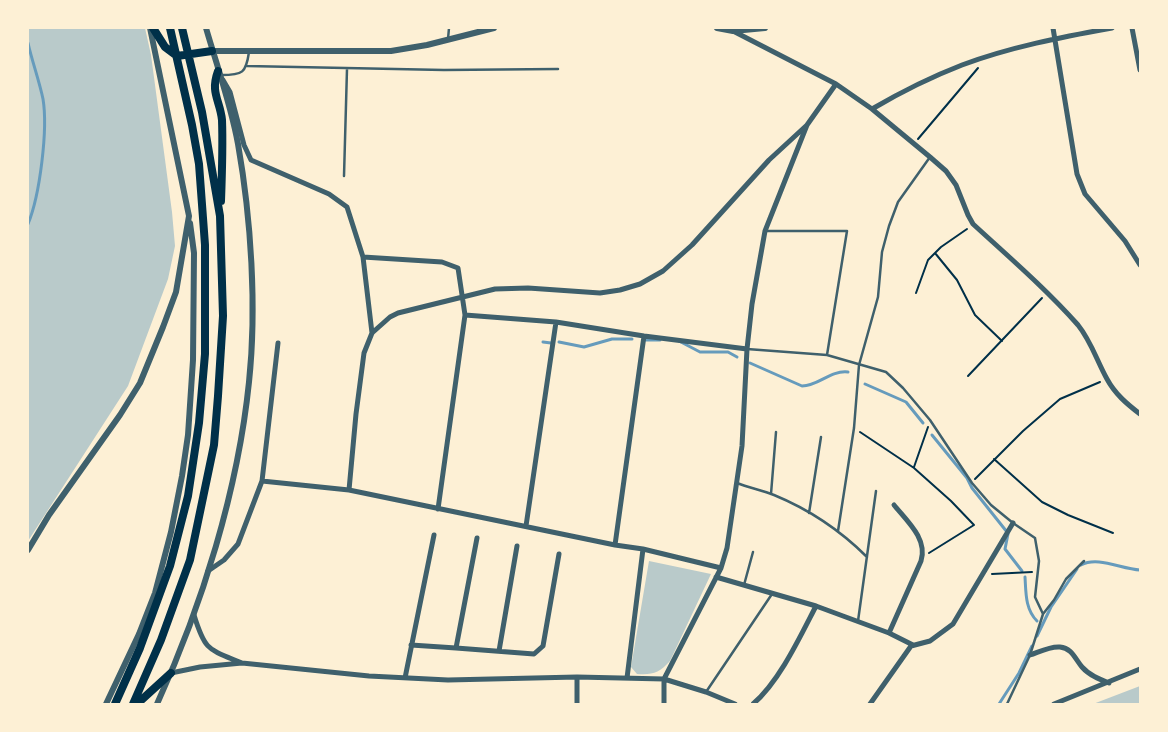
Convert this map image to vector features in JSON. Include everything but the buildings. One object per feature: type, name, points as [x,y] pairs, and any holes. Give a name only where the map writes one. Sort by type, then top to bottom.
[{"type":"main road","points":[[152,28],[165,47],[177,56],[212,51]]},
{"type":"main road","points":[[115,704],[140,648],[170,566],[188,496],[199,423],[205,354],[205,245],[198,164],[192,125],[170,28]]},
{"type":"main road","points":[[182,28],[202,112],[220,216]]},
{"type":"main road","points":[[133,704],[161,640],[190,560],[214,445],[223,316],[220,216],[223,163],[221,117],[215,95],[215,80],[219,75]]},
{"type":"main road","points":[[137,704],[171,674]]},
{"type":"street","points":[[106,704],[139,634],[155,592],[171,532],[188,436],[193,360],[194,252],[189,216],[152,28]]},
{"type":"street","points":[[157,704],[194,615],[227,508],[250,380],[252,282],[245,189],[232,117],[206,28]]},
{"type":"street","points":[[212,51],[391,51],[427,45],[494,28]]},
{"type":"street","points":[[717,28],[733,31],[764,28]]},
{"type":"street","points":[[1053,28],[1077,174],[1081,186],[1085,194],[1126,241],[1140,265]]},
{"type":"street","points":[[872,109],[907,89],[964,65],[1054,38],[1112,28]]},
{"type":"street","points":[[1132,28],[1140,70]]},
{"type":"street","points":[[733,31],[836,84],[872,109],[946,171],[956,186],[968,215],[974,224],[1047,293],[1085,335],[1106,379],[1118,395],[1140,414]]},
{"type":"street","points":[[219,75],[230,92],[248,157],[329,194],[347,207],[363,257],[372,332],[364,353],[361,370],[349,490]]},
{"type":"street","points":[[372,332],[398,313],[495,289],[528,288],[600,293],[640,284],[663,271],[692,245],[769,160],[807,125],[836,84]]},
{"type":"street","points":[[664,704],[664,679],[693,626],[721,568],[729,535],[742,446],[747,349],[752,304],[765,231],[807,125]]},
{"type":"street","points":[[28,550],[48,515],[120,415],[140,383],[176,292],[189,216]]},
{"type":"street","points":[[363,257],[442,262],[458,268],[465,315],[438,509]]},
{"type":"street","points":[[465,315],[556,322],[644,336],[747,349]]},
{"type":"street","points":[[526,526],[556,322]]},
{"type":"street","points":[[615,545],[644,336]]},
{"type":"street","points":[[207,572],[224,560],[238,544],[262,480],[278,343]]},
{"type":"street","points":[[262,480],[349,490],[642,549],[721,568]]},
{"type":"street","points":[[888,633],[924,551],[921,540],[894,505]]},
{"type":"street","points":[[716,578],[816,606],[913,644],[930,641],[953,624],[1013,523]]},
{"type":"street","points":[[405,678],[434,535]]},
{"type":"street","points":[[456,648],[476,538]]},
{"type":"street","points":[[499,651],[517,546]]},
{"type":"street","points":[[627,678],[642,549]]},
{"type":"street","points":[[411,645],[534,654],[543,646],[559,554]]},
{"type":"street","points":[[753,704],[785,662],[816,606]]},
{"type":"street","points":[[194,615],[202,639],[209,648],[242,664]]},
{"type":"street","points":[[870,704],[913,644]]},
{"type":"street","points":[[1030,655],[1054,647],[1062,647],[1076,656],[1082,666],[1094,676],[1108,683]]},
{"type":"street","points":[[171,674],[200,667],[242,664],[368,676],[448,680],[577,677],[664,679],[706,692],[735,704]]},
{"type":"street","points":[[1054,704],[1140,669]]},
{"type":"street","points":[[577,677],[577,704]]},
{"type":"lane","points":[[448,39],[449,28]]},
{"type":"lane","points":[[219,75],[244,71],[247,66],[250,50]]},
{"type":"lane","points":[[247,66],[347,69],[558,69]]},
{"type":"lane","points":[[344,176],[347,69]]},
{"type":"lane","points":[[838,531],[854,428],[859,365],[878,297],[882,252],[898,202],[930,157]]},
{"type":"lane","points":[[765,231],[846,230],[827,355]]},
{"type":"lane","points":[[747,349],[827,355],[886,372],[903,388],[930,420],[972,483],[991,505],[1035,538],[1039,561],[1035,597],[1043,614]]},
{"type":"lane","points":[[770,494],[776,432]]},
{"type":"lane","points":[[809,512],[821,437]]},
{"type":"lane","points":[[737,484],[791,502],[809,512],[838,531],[867,557]]},
{"type":"lane","points":[[858,622],[876,491]]},
{"type":"lane","points":[[744,585],[753,552]]},
{"type":"lane","points":[[1007,704],[1030,655],[1043,614],[1054,600],[1066,579],[1084,561]]},
{"type":"lane","points":[[706,692],[772,594]]},
{"type":"path","points":[[917,141],[986,58]]},
{"type":"path","points":[[916,293],[928,260],[974,224]]},
{"type":"path","points":[[935,254],[957,280],[975,315],[1002,341]]},
{"type":"path","points":[[968,376],[1047,293]]},
{"type":"path","points":[[972,483],[994,458],[1060,399],[1106,379]]},
{"type":"path","points":[[914,468],[930,420]]},
{"type":"path","points":[[854,428],[914,468],[951,501],[974,525],[923,556]]},
{"type":"path","points":[[994,458],[1042,502],[1068,515],[1113,533]]},
{"type":"path","points":[[982,575],[1037,572]]},
{"type":"shaded area","points":[[28,28],[145,28],[151,55],[175,246],[168,279],[128,386],[28,541]]},
{"type":"shaded area","points":[[649,561],[711,574],[670,661],[655,672],[637,674],[631,667]]},
{"type":"shaded area","points":[[1140,686],[1140,704],[1093,704]]},
{"type":"waterway","points":[[28,43],[43,99],[44,112],[42,162],[36,196],[28,224]]},
{"type":"waterway","points":[[559,342],[584,347],[612,339],[632,339]]},
{"type":"waterway","points":[[646,340],[660,340]]},
{"type":"waterway","points":[[679,341],[700,352],[728,352],[737,357]]},
{"type":"waterway","points":[[543,342],[551,343]]},
{"type":"waterway","points":[[750,363],[802,386],[814,384],[836,373],[848,372]]},
{"type":"waterway","points":[[865,384],[906,402],[923,423]]},
{"type":"waterway","points":[[932,435],[1007,532]]},
{"type":"waterway","points":[[1008,534],[1005,549],[1022,571]]},
{"type":"waterway","points":[[1081,565],[1102,562],[1140,570]]},
{"type":"waterway","points":[[1037,636],[1051,607],[1077,569]]},
{"type":"waterway","points":[[1025,577],[1028,606],[1037,621]]},
{"type":"waterway","points":[[999,704],[1019,673],[1032,646]]}]
